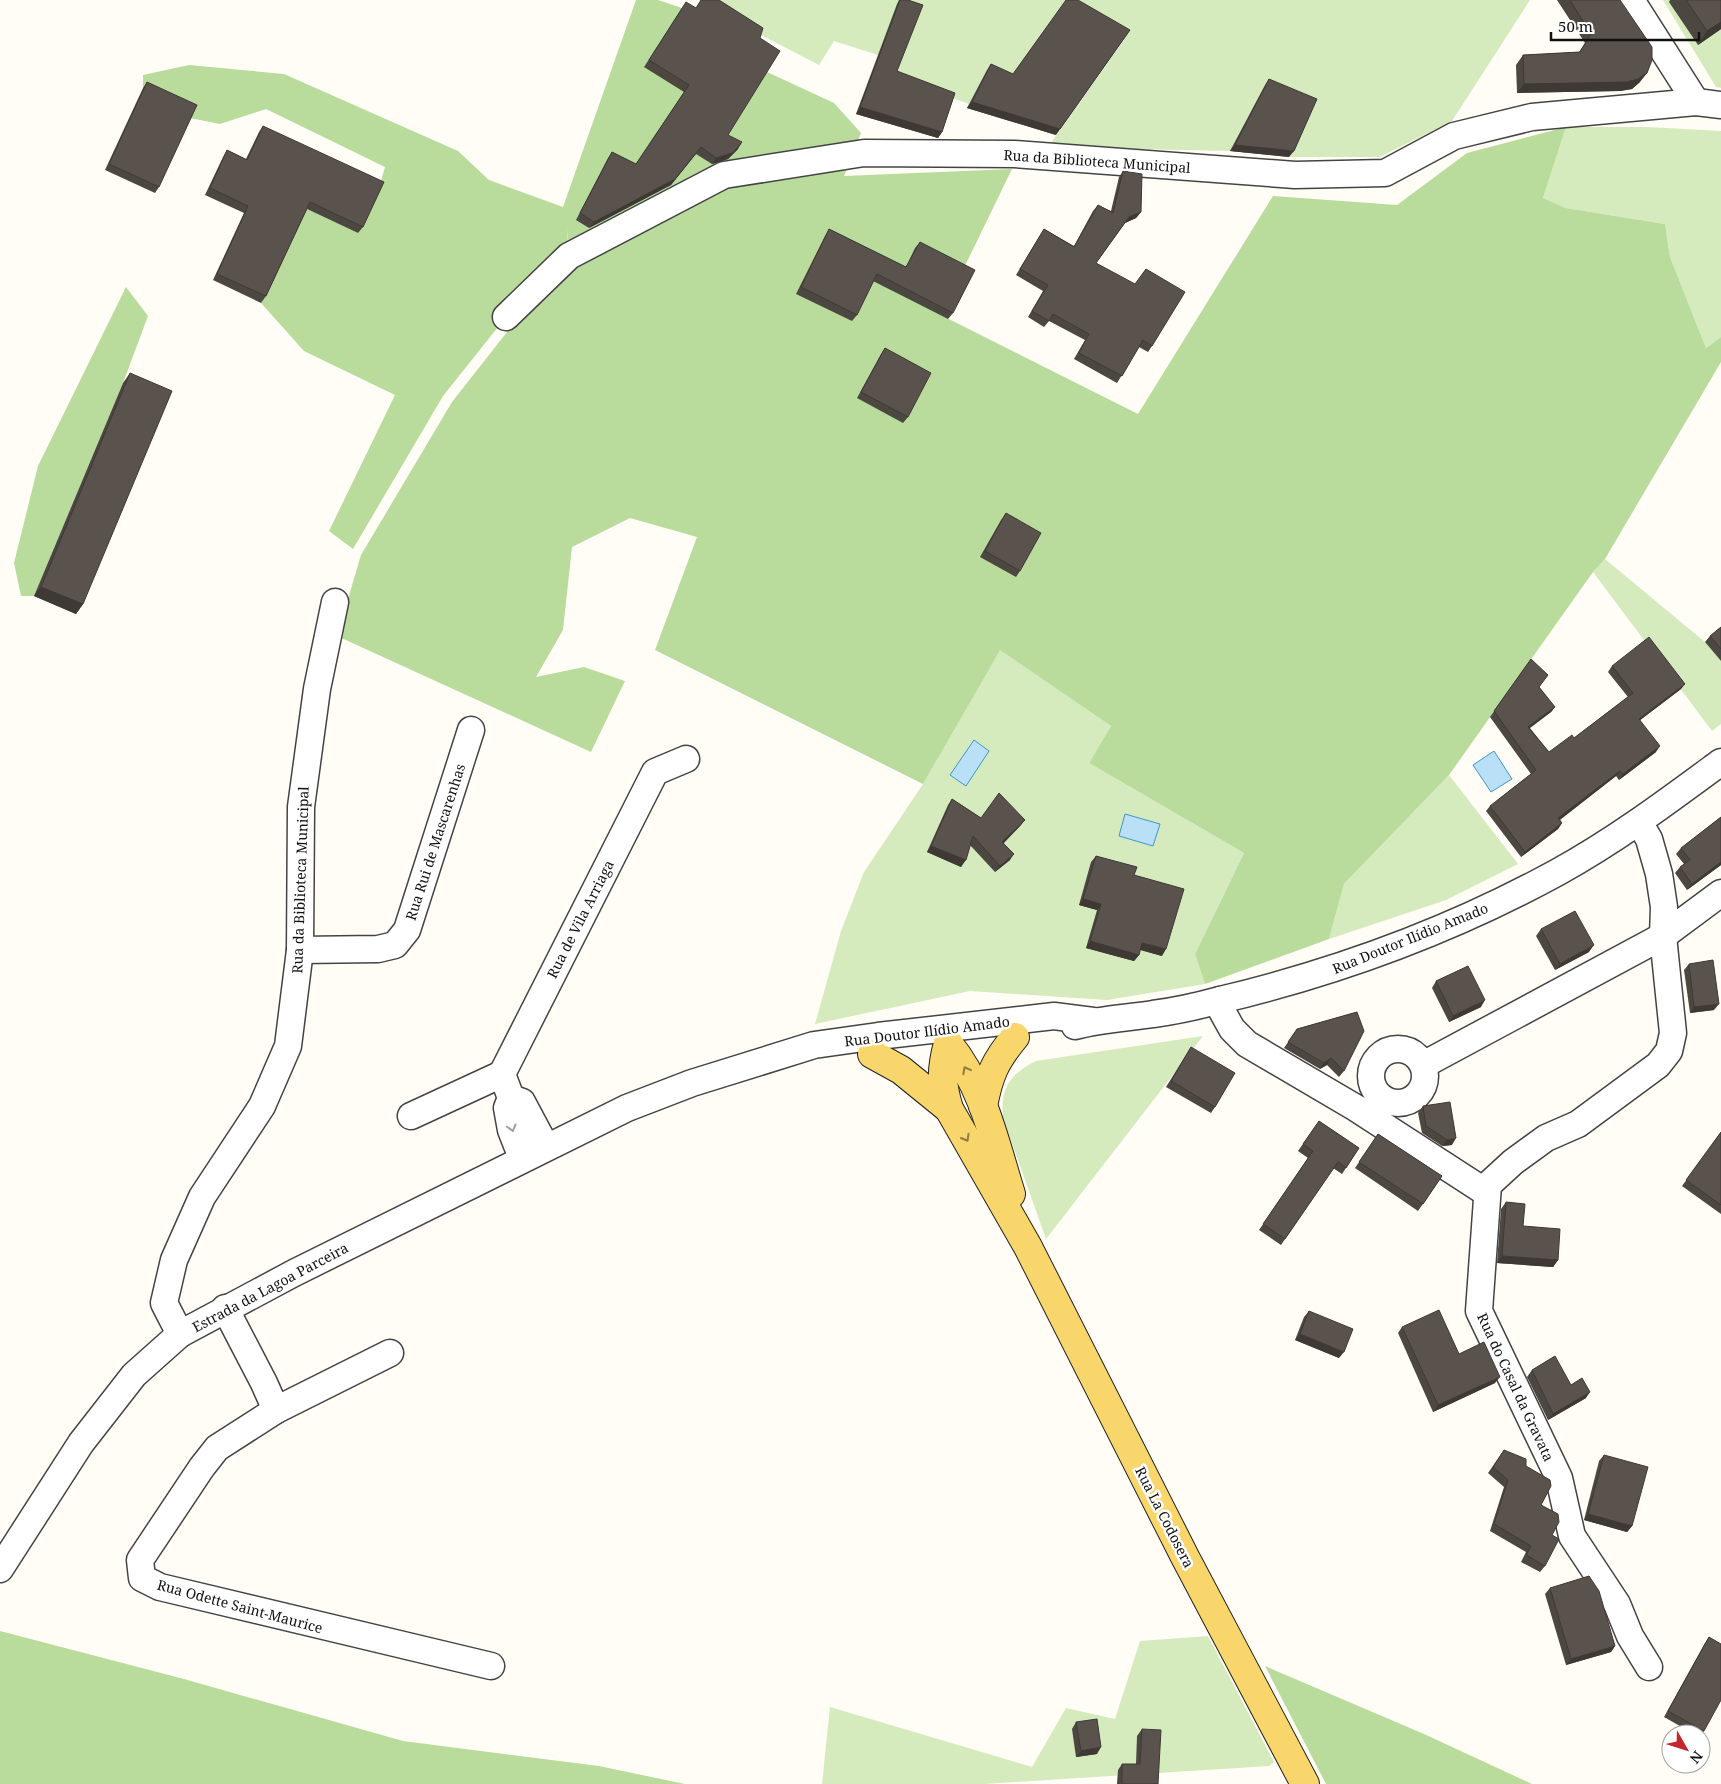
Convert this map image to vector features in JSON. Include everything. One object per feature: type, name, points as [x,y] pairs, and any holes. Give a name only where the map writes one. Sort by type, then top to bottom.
[{"type":"main road","points":[[948,1035],[983,1106],[1028,1248]]},
{"type":"main road","points":[[948,1035],[942,1068],[942,1086],[949,1108],[1028,1248]]},
{"type":"main road","points":[[983,1106],[988,1077],[1001,1054],[1014,1037]]},
{"type":"main road","points":[[872,1054],[901,1070],[949,1108]]},
{"type":"main road","name":"Rua La Codosera","points":[[1028,1248],[1185,1557],[1305,1784]]},
{"type":"street","points":[[1631,0],[1709,104]]},
{"type":"street","name":"Rua da Biblioteca Municipal","points":[[506,317],[568,256],[724,175],[864,153],[1014,154],[1295,175],[1385,173],[1454,136],[1532,117],[1709,104]]},
{"type":"street","name":"Rua da Biblioteca Municipal","points":[[180,1334],[164,1303],[174,1260],[202,1197],[262,1106],[288,1046],[300,950],[300,807],[317,689],[335,602]]},
{"type":"street","name":"Rua Rui de Mascarenhas","points":[[300,950],[378,949],[395,945],[407,930],[471,730]]},
{"type":"street","name":"Rua de Vila Arriaga","points":[[522,1158],[511,1130],[507,1108],[507,1086],[655,772],[686,759]]},
{"type":"street","name":"Rua Doutor Ilídio Amado","points":[[628,1108],[692,1082],[814,1046],[948,1035],[1014,1037],[1052,1033],[1092,1021],[1156,1014],[1220,1000],[1328,971],[1463,919],[1558,871],[1639,822],[1721,762]]},
{"type":"street","points":[[1220,1000],[1222,1011],[1232,1029],[1247,1044],[1356,1108],[1487,1193],[1488,1185],[1513,1162],[1546,1138],[1578,1124],[1658,1065],[1669,1052],[1673,1033],[1663,936],[1664,907],[1659,874],[1649,839],[1639,822]]},
{"type":"street","points":[[1424,1065],[1663,936],[1721,893]]},
{"type":"street","name":"Rua Doutor Ilídio Amado","points":[[763,1061],[814,1062],[872,1054],[948,1035],[1054,1016],[1092,1021]]},
{"type":"street","points":[[411,1116],[507,1086],[522,1102],[546,1147]]},
{"type":"street","name":"Estrada da Lagoa Parceira","points":[[0,1569],[105,1409],[134,1375],[180,1334],[225,1308],[522,1158],[628,1108]]},
{"type":"street","name":"Rua do Casal da Gravata","points":[[1487,1193],[1479,1311],[1559,1478],[1572,1536],[1616,1604],[1630,1636],[1649,1667]]},
{"type":"street","points":[[225,1308],[276,1410],[390,1354]]},
{"type":"street","name":"Rua Odette Saint-Maurice","points":[[276,1410],[217,1448],[140,1560],[142,1578],[160,1587],[491,1666]]},
{"type":"green space","points":[[636,0],[658,0],[682,8],[645,66],[767,72],[834,103],[861,133],[844,176],[1012,169],[962,272],[893,291],[1138,414],[1273,196],[1397,205],[1467,153],[1566,127],[1543,198],[1566,208],[1665,224],[1670,257],[1706,348],[1721,337],[1721,362],[1605,559],[1593,572],[1449,775],[1344,884],[1329,939],[1205,984],[1195,954],[1244,853],[1089,763],[1111,726],[1000,650],[923,784],[655,650],[697,537],[630,518],[572,547],[563,630],[536,677],[584,667],[625,681],[591,752],[337,636],[361,555],[452,402],[515,322],[572,271],[567,229],[569,256],[506,317],[443,396],[353,549],[329,531],[395,395],[304,351],[261,303],[305,208],[358,233],[379,188],[385,167],[266,109],[220,124],[190,118],[143,88],[143,75],[189,65],[284,74],[458,151],[489,180],[563,207]]},
{"type":"green space","points":[[705,0],[1530,0],[1452,121],[1380,157],[1289,157],[1312,106],[1265,85],[1230,151],[1048,147],[1124,40],[1065,2],[1009,81],[987,71],[969,104],[893,77],[878,55],[834,41],[819,65],[759,34]]},
{"type":"green space","points":[[1663,0],[1721,0],[1721,88],[1716,87]]},
{"type":"green space","points":[[1566,127],[1648,127],[1721,131],[1721,337],[1706,348],[1670,257],[1665,224],[1566,208],[1543,198]]},
{"type":"green space","points":[[126,287],[148,316],[123,383],[34,596],[21,596],[14,563],[38,466]]},
{"type":"green space","points":[[1605,559],[1705,642],[1721,661],[1721,724],[1712,731],[1593,572]]},
{"type":"green space","points":[[999,649],[1111,726],[1089,763],[1244,853],[1195,954],[1205,984],[1107,1000],[970,991],[815,1024],[841,931],[864,872],[923,784]]},
{"type":"green space","points":[[1449,775],[1518,864],[1446,900],[1329,939],[1344,884]]},
{"type":"green space","points":[[1203,1036],[1046,1239],[1003,1118],[1003,1098],[1005,1090],[1013,1077],[1036,1061]]},
{"type":"green space","points":[[0,1631],[184,1679],[403,1741],[599,1766],[685,1784],[0,1784]]},
{"type":"green space","points":[[1208,1636],[1274,1762],[1269,1766],[984,1784],[822,1784],[830,1707],[1032,1767],[1066,1708],[1115,1719],[1140,1641]]},
{"type":"green space","points":[[1265,1666],[1424,1734],[1532,1784],[1326,1784]]},
{"type":"water","points":[[974,740],[989,751],[966,786],[950,775]]},
{"type":"water","points":[[1494,751],[1512,779],[1491,792],[1473,765]]},
{"type":"water","points":[[1125,814],[1160,824],[1153,846],[1119,836]]},
{"type":"building","points":[[701,0],[719,0],[763,28],[760,38],[780,51],[728,135],[742,142],[733,153],[716,158],[701,147],[675,179],[594,222],[580,213],[612,152],[636,164],[689,85],[649,60],[686,2],[696,8]]},
{"type":"building","points":[[900,0],[908,0],[923,5],[897,71],[955,93],[942,132],[860,107]]},
{"type":"building","points":[[1066,0],[1078,0],[1130,30],[1060,129],[972,102],[991,64],[1013,74]]},
{"type":"building","points":[[1570,0],[1620,0],[1652,47],[1652,60],[1647,73],[1638,79],[1627,82],[1524,84],[1523,55],[1580,52],[1591,34]]},
{"type":"building","points":[[1686,0],[1721,0],[1721,22],[1707,31]]},
{"type":"building","points":[[1269,79],[1317,99],[1294,151],[1235,145]]},
{"type":"building","points":[[147,82],[197,105],[159,187],[109,164]]},
{"type":"building","points":[[263,126],[384,182],[363,227],[310,202],[266,296],[217,274],[248,206],[210,188],[227,150],[247,160]]},
{"type":"building","points":[[1123,171],[1142,174],[1141,212],[1129,217],[1096,263],[1135,284],[1146,269],[1185,292],[1152,346],[1143,340],[1122,376],[1079,353],[1089,334],[1053,314],[1049,321],[1032,311],[1048,285],[1020,269],[1044,229],[1074,247],[1098,205],[1113,213]]},
{"type":"building","points":[[829,229],[906,267],[920,242],[975,270],[953,313],[877,274],[857,315],[801,287]]},
{"type":"building","points":[[885,348],[931,373],[908,417],[861,392]]},
{"type":"building","points":[[130,373],[172,391],[83,604],[41,587]]},
{"type":"building","points":[[1006,513],[1041,533],[1020,571],[985,551]]},
{"type":"building","points":[[1721,627],[1721,649],[1710,636]]},
{"type":"building","points":[[1649,637],[1685,684],[1639,719],[1660,746],[1623,774],[1620,771],[1558,818],[1562,823],[1525,852],[1490,806],[1536,770],[1494,711],[1531,659],[1548,675],[1539,687],[1555,707],[1528,727],[1549,752],[1572,735],[1574,738],[1633,693],[1612,666]]},
{"type":"building","points":[[999,793],[1025,820],[1002,842],[1014,854],[1000,866],[973,836],[966,860],[931,846],[952,799],[981,818]]},
{"type":"building","points":[[1721,817],[1721,862],[1692,884],[1680,867],[1690,860],[1681,848]]},
{"type":"building","points":[[1096,856],[1137,867],[1134,875],[1184,889],[1166,949],[1142,943],[1139,955],[1090,941],[1101,904],[1083,899]]},
{"type":"building","points":[[1575,911],[1594,945],[1560,964],[1541,929]]},
{"type":"building","points":[[1713,960],[1719,1004],[1694,1007],[1689,964]]},
{"type":"building","points":[[1468,966],[1485,1000],[1453,1016],[1436,981]]},
{"type":"building","points":[[1357,1012],[1364,1031],[1344,1071],[1331,1058],[1324,1063],[1288,1042],[1297,1029]]},
{"type":"building","points":[[1191,1047],[1235,1073],[1215,1107],[1171,1081]]},
{"type":"building","points":[[1450,1102],[1456,1138],[1447,1140],[1426,1126],[1423,1106]]},
{"type":"building","points":[[1319,1121],[1359,1148],[1346,1168],[1338,1162],[1285,1239],[1263,1224],[1313,1151],[1303,1144]]},
{"type":"building","points":[[1721,1132],[1721,1205],[1686,1180]]},
{"type":"building","points":[[1378,1134],[1442,1176],[1423,1204],[1359,1162]]},
{"type":"building","points":[[1506,1202],[1525,1204],[1523,1226],[1560,1229],[1558,1260],[1502,1256]]},
{"type":"building","points":[[1439,1310],[1459,1354],[1484,1342],[1500,1377],[1438,1405],[1402,1327]]},
{"type":"building","points":[[1309,1311],[1353,1329],[1344,1352],[1300,1334]]},
{"type":"building","points":[[1555,1356],[1571,1385],[1582,1378],[1590,1392],[1553,1414],[1532,1370]]},
{"type":"building","points":[[1504,1450],[1526,1459],[1526,1466],[1550,1480],[1551,1486],[1541,1505],[1558,1514],[1559,1522],[1552,1535],[1559,1539],[1545,1566],[1526,1555],[1531,1546],[1494,1524],[1508,1480],[1493,1467]]},
{"type":"building","points":[[1604,1455],[1648,1467],[1632,1526],[1588,1514]]},
{"type":"building","points":[[1589,1576],[1599,1591],[1615,1646],[1571,1659],[1550,1588]]},
{"type":"building","points":[[1709,1637],[1721,1644],[1721,1700],[1708,1724],[1691,1724],[1668,1711]]},
{"type":"building","points":[[1097,1719],[1101,1747],[1081,1751],[1076,1722]]},
{"type":"building","points":[[1142,1729],[1161,1730],[1158,1784],[1122,1784],[1122,1764],[1140,1764]]}]
